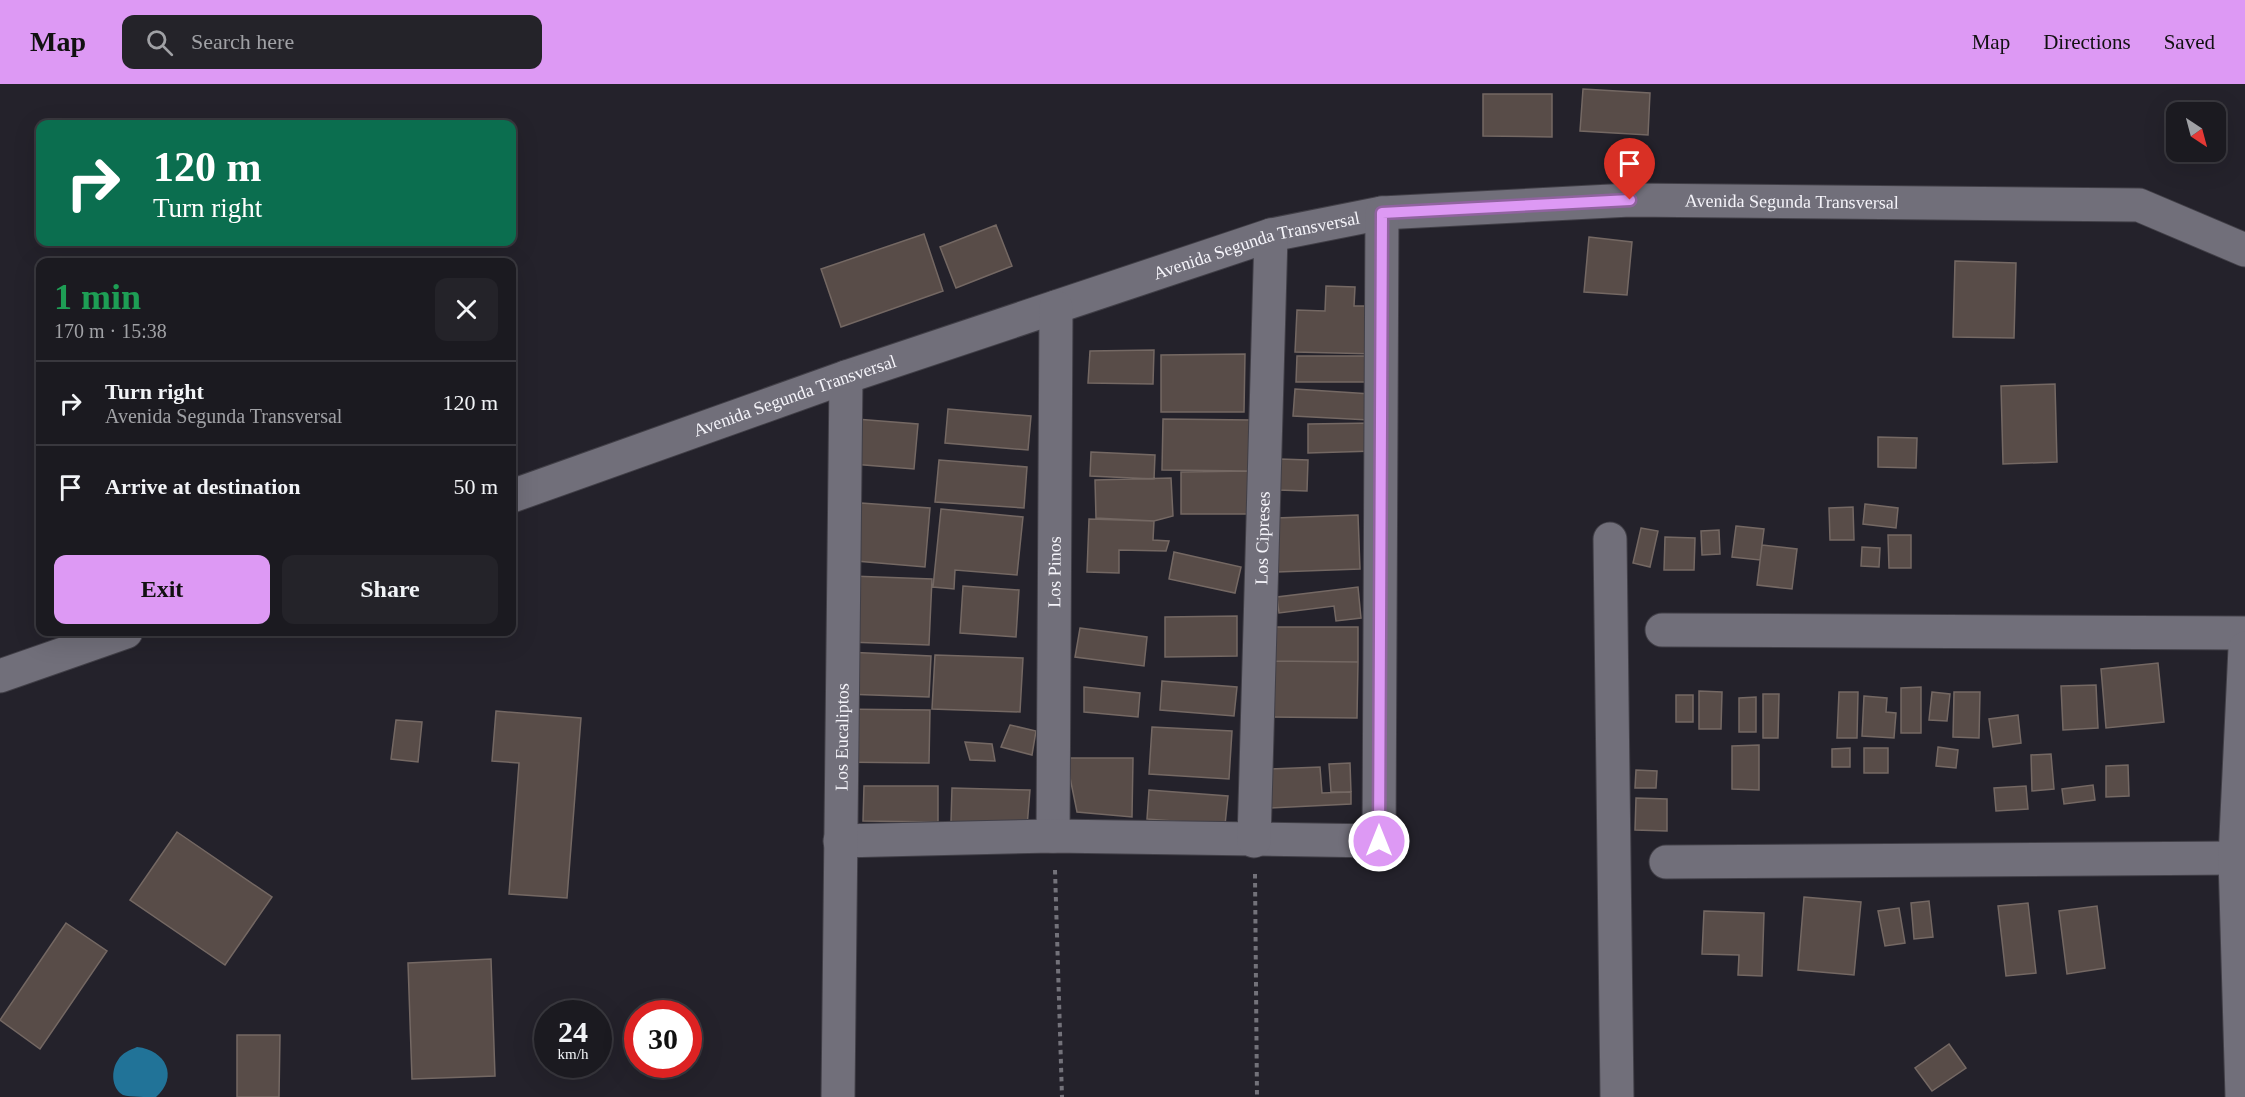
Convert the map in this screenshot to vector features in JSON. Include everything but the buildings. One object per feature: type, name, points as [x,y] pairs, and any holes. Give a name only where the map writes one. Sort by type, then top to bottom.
[{"type":"street","name":"Avenida Segunda Transversal","points":[[516,494],[846,377],[1271,235],[1382,213],[1630,200],[2139,205],[2245,250]]},
{"type":"street","points":[[840,841],[1053,836],[1254,841],[1379,841],[1382,213]]},
{"type":"street","name":"Los Cipreses","points":[[1254,841],[1271,235]]},
{"type":"street","name":"Los Pinos","points":[[1053,836],[1056,307]]},
{"type":"street","name":"Los Eucaliptos","points":[[838,1097],[846,377]]},
{"type":"street","points":[[1610,539],[1617,1097]]},
{"type":"street","points":[[1662,630],[2245,633]]},
{"type":"street","points":[[0,676],[115,636]]},
{"type":"street","points":[[2242,1097],[2235,858],[2245,648]]},
{"type":"street","points":[[1666,862],[2235,858]]},
{"type":"path","points":[[1053,836],[1062,1097]]},
{"type":"path","points":[[1254,841],[1257,1097]]},
{"type":"water","points":[[137,1047],[155,1053],[166,1066],[167,1081],[156,1097],[123,1095],[114,1083],[113,1074],[118,1060]]},
{"type":"route","points":[[1379,841],[1382,213],[1630,200]]}]
